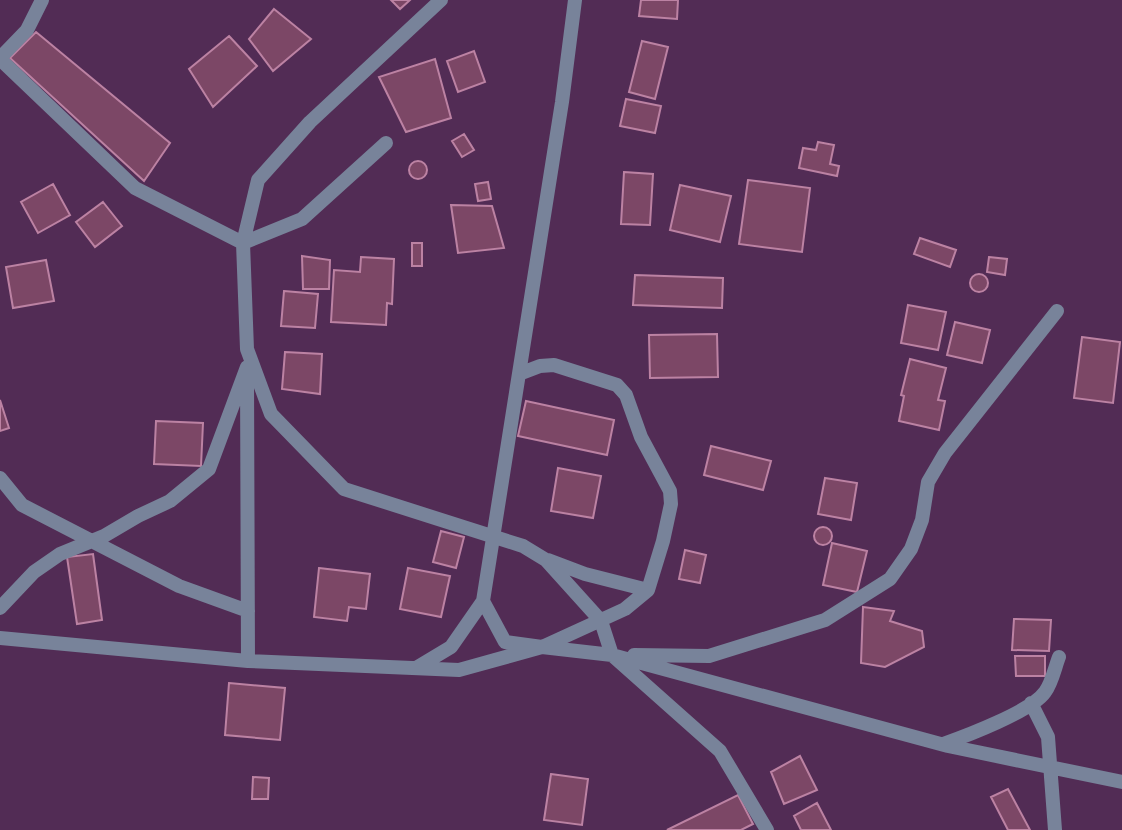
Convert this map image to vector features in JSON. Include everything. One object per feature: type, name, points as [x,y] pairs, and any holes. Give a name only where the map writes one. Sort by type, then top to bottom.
[{"type":"street","points":[[41,0],[27,30],[0,59],[135,188],[243,243],[302,219],[386,143]]},
{"type":"street","points":[[248,661],[247,349],[243,243],[258,180],[310,122],[441,0]]},
{"type":"street","points":[[416,668],[451,647],[483,601],[562,102],[575,0]]},
{"type":"street","points":[[483,601],[505,642],[612,654],[709,656],[825,620],[890,579],[911,549],[922,520],[928,482],[945,453],[1057,312]]},
{"type":"street","points":[[247,349],[271,414],[344,489],[523,546],[547,560],[584,573],[648,590]]},
{"type":"street","points":[[0,638],[248,661],[459,670],[542,647],[625,609],[648,590],[663,541],[671,504],[670,491],[641,437],[626,394],[617,385],[554,365],[540,366],[519,374]]},
{"type":"street","points":[[0,608],[34,572],[60,554],[91,542],[170,500],[209,469],[247,367]]},
{"type":"street","points":[[0,478],[22,505],[179,586],[248,611]]},
{"type":"street","points":[[547,560],[601,621],[612,654],[720,751],[767,830]]},
{"type":"street","points":[[612,654],[942,744],[1122,782]]},
{"type":"street","points":[[942,744],[975,732],[1045,693],[1059,657]]},
{"type":"street","points":[[1031,703],[1048,737],[1055,830]]},
{"type":"building","points":[[391,0],[410,0],[400,9]]},
{"type":"building","points":[[641,0],[678,0],[677,19],[639,16]]},
{"type":"building","points":[[274,9],[311,39],[273,71],[249,39]]},
{"type":"building","points":[[36,32],[170,143],[144,181],[10,58]]},
{"type":"building","points":[[229,36],[257,66],[213,107],[189,69]]},
{"type":"building","points":[[642,41],[668,47],[655,99],[629,92]]},
{"type":"building","points":[[474,51],[485,82],[458,92],[447,61]]},
{"type":"building","points":[[435,59],[451,118],[406,132],[379,77]]},
{"type":"building","points":[[626,99],[661,106],[655,133],[620,126]]},
{"type":"building","points":[[464,134],[474,150],[462,157],[452,141]]},
{"type":"building","points":[[818,142],[834,145],[830,164],[839,166],[837,176],[799,168],[803,148],[816,150]]},
{"type":"building","points":[[414,161],[422,161],[427,170],[425,177],[414,179],[409,174],[409,166]]},
{"type":"building","points":[[624,172],[653,174],[650,225],[621,224]]},
{"type":"building","points":[[748,180],[810,188],[802,252],[739,244]]},
{"type":"building","points":[[488,182],[491,199],[478,201],[475,184]]},
{"type":"building","points":[[53,184],[70,215],[38,233],[21,202]]},
{"type":"building","points":[[680,185],[731,196],[720,242],[670,230]]},
{"type":"building","points":[[103,202],[122,226],[95,247],[76,222]]},
{"type":"building","points":[[451,205],[492,206],[504,248],[458,253]]},
{"type":"building","points":[[920,238],[956,250],[950,267],[914,254]]},
{"type":"building","points":[[412,243],[422,243],[422,266],[412,266]]},
{"type":"building","points":[[302,256],[330,260],[329,289],[303,289]]},
{"type":"building","points":[[361,257],[394,259],[392,304],[387,303],[386,325],[331,322],[334,270],[360,272]]},
{"type":"building","points":[[989,257],[1007,259],[1005,275],[987,272]]},
{"type":"building","points":[[46,260],[54,301],[13,308],[6,267]]},
{"type":"building","points":[[979,274],[985,277],[988,283],[985,289],[979,292],[973,289],[970,283],[973,277]]},
{"type":"building","points":[[635,275],[723,278],[722,308],[633,305]]},
{"type":"building","points":[[284,291],[318,294],[315,328],[281,326]]},
{"type":"building","points":[[908,305],[946,312],[938,350],[901,343]]},
{"type":"building","points":[[955,322],[990,330],[982,363],[947,355]]},
{"type":"building","points":[[717,334],[718,377],[650,378],[649,335]]},
{"type":"building","points":[[1082,337],[1120,342],[1113,403],[1074,398]]},
{"type":"building","points":[[285,352],[322,354],[320,394],[282,389]]},
{"type":"building","points":[[910,359],[946,368],[938,400],[945,401],[939,430],[899,421],[904,396],[901,395]]},
{"type":"building","points":[[0,400],[9,428],[0,431]]},
{"type":"building","points":[[526,401],[614,420],[607,455],[518,436]]},
{"type":"building","points":[[156,421],[203,423],[201,466],[154,464]]},
{"type":"building","points":[[711,446],[771,461],[763,490],[704,475]]},
{"type":"building","points":[[558,468],[601,476],[593,518],[551,511]]},
{"type":"building","points":[[825,478],[857,483],[851,520],[818,514]]},
{"type":"building","points":[[823,527],[829,530],[832,536],[829,542],[823,545],[817,542],[814,536],[817,530]]},
{"type":"building","points":[[441,531],[464,537],[456,568],[433,562]]},
{"type":"building","points":[[832,543],[867,551],[857,592],[823,585]]},
{"type":"building","points":[[685,550],[706,555],[700,583],[679,579]]},
{"type":"building","points":[[93,554],[102,620],[77,624],[67,557]]},
{"type":"building","points":[[319,568],[370,574],[366,609],[349,607],[347,621],[314,617]]},
{"type":"building","points":[[408,568],[450,576],[441,617],[400,609]]},
{"type":"building","points":[[863,607],[894,611],[890,621],[922,631],[924,647],[885,667],[861,663]]},
{"type":"building","points":[[1014,619],[1051,620],[1049,651],[1012,650]]},
{"type":"building","points":[[1015,656],[1045,656],[1045,676],[1016,676]]},
{"type":"building","points":[[229,683],[285,688],[280,740],[225,735]]},
{"type":"building","points":[[800,756],[817,790],[784,804],[771,772]]},
{"type":"building","points":[[551,774],[588,779],[582,825],[544,820]]},
{"type":"building","points":[[253,777],[269,778],[268,799],[252,799]]},
{"type":"building","points":[[1008,789],[1030,830],[1008,830],[991,797]]},
{"type":"building","points":[[738,795],[753,824],[741,830],[667,830]]},
{"type":"building","points":[[817,803],[831,830],[801,830],[794,816]]}]
